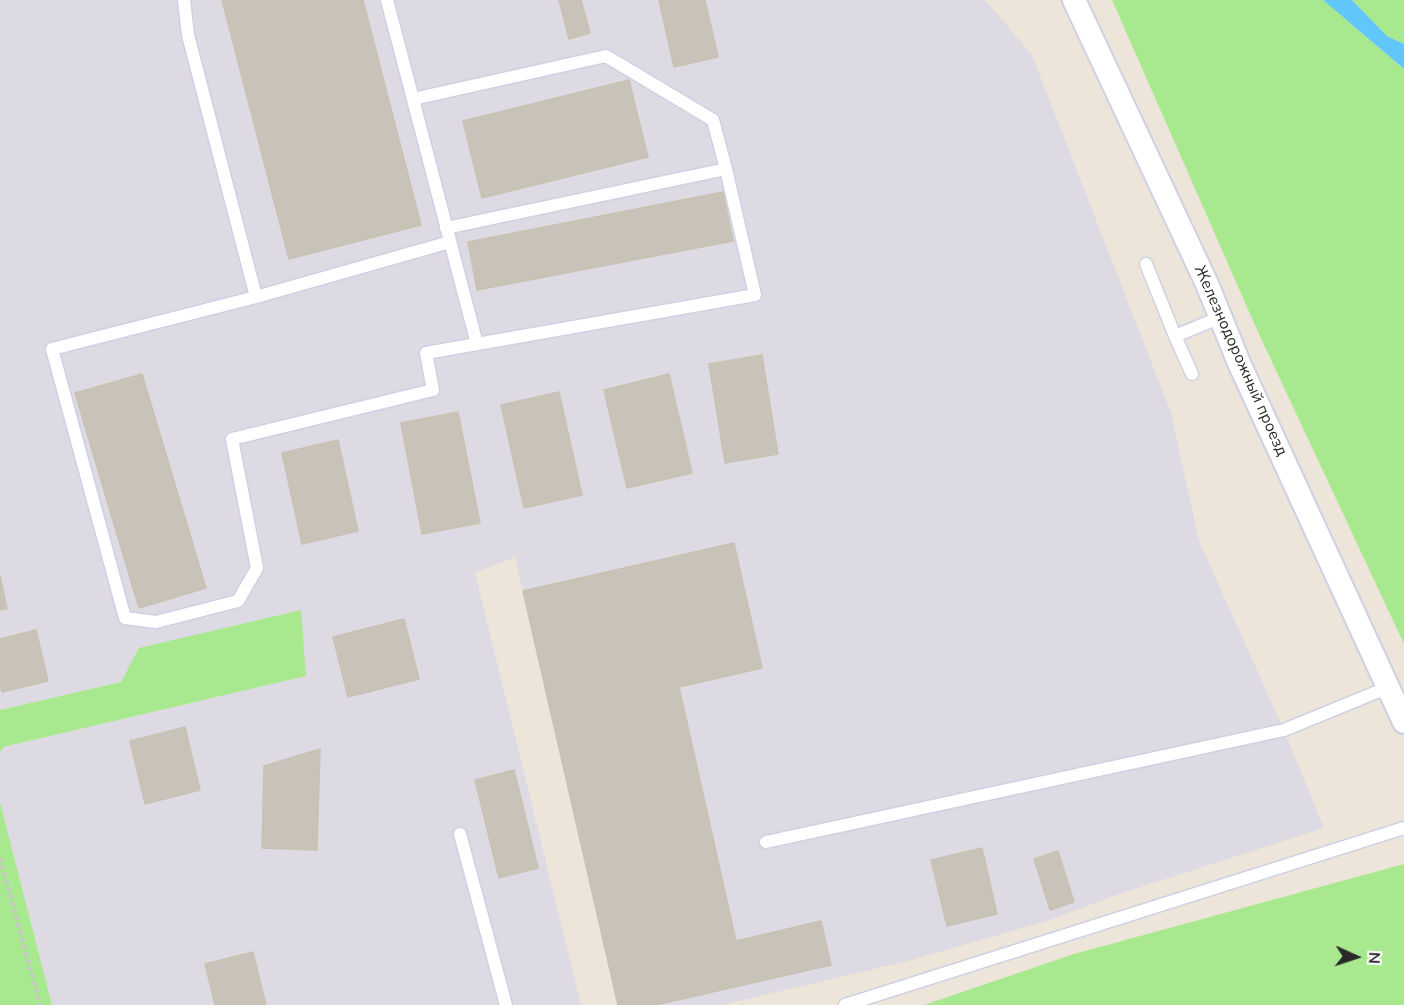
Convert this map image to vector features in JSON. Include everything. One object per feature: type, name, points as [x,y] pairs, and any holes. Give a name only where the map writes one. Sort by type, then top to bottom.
[{"type":"street","name":"Железнодорожный проезд","points":[[1074,0],[1221,317],[1239,363],[1404,722]]},
{"type":"lane","points":[[184,0],[188,35],[256,297]]},
{"type":"lane","points":[[387,0],[477,344]]},
{"type":"lane","points":[[413,99],[606,56],[713,120],[755,295],[426,353],[433,390],[232,439],[257,568],[238,601],[156,622],[125,618],[52,349],[256,297],[450,242]]},
{"type":"lane","points":[[446,228],[726,169]]},
{"type":"lane","points":[[1146,264],[1192,374]]},
{"type":"lane","points":[[1175,336],[1221,317]]},
{"type":"lane","points":[[766,842],[1284,730],[1389,687]]},
{"type":"lane","points":[[845,1005],[1404,828]]},
{"type":"lane","points":[[460,834],[506,1005]]},
{"type":"path","points":[[0,858],[40,1005]]},
{"type":"shaded area","points":[[0,0],[985,0],[1032,55],[1171,413],[1199,541],[1284,730],[1324,828],[1116,895],[1050,920],[908,961],[722,1005],[618,1005],[515,557],[475,573],[581,1005],[52,1005],[0,802],[0,753],[3,747],[305,676],[121,682],[0,710]]},
{"type":"green space","points":[[1112,0],[1323,0],[1404,69],[1404,644],[1258,332]]},
{"type":"green space","points":[[1352,0],[1404,0],[1404,44],[1387,36]]},
{"type":"green space","points":[[301,610],[306,676],[3,747],[0,753],[0,710],[121,682],[139,648]]},
{"type":"green space","points":[[0,802],[52,1005],[0,1005]]},
{"type":"green space","points":[[1404,864],[1404,1005],[924,1005],[1074,954]]},
{"type":"water","points":[[1323,0],[1352,0],[1387,36],[1404,44],[1404,69]]},
{"type":"building","points":[[222,0],[363,0],[421,225],[289,259]]},
{"type":"building","points":[[559,0],[581,0],[590,33],[569,39]]},
{"type":"building","points":[[659,0],[705,0],[718,57],[674,67]]},
{"type":"building","points":[[629,80],[648,157],[482,198],[463,121]]},
{"type":"building","points":[[723,192],[733,241],[477,290],[468,242]]},
{"type":"building","points":[[762,355],[778,454],[725,463],[709,364]]},
{"type":"building","points":[[142,374],[206,588],[139,608],[75,393]]},
{"type":"building","points":[[669,374],[692,473],[627,488],[604,390]]},
{"type":"building","points":[[559,392],[582,495],[524,508],[501,405]]},
{"type":"building","points":[[458,412],[480,523],[422,534],[401,423]]},
{"type":"building","points":[[338,440],[358,531],[302,544],[282,453]]},
{"type":"building","points":[[734,543],[762,668],[679,687],[736,941],[821,921],[831,965],[656,1005],[618,1005],[523,591]]},
{"type":"building","points":[[0,576],[7,609],[0,610]]},
{"type":"building","points":[[404,619],[419,679],[348,697],[333,637]]},
{"type":"building","points":[[36,630],[48,681],[2,692],[0,639]]},
{"type":"building","points":[[185,727],[200,790],[145,804],[130,741]]},
{"type":"building","points":[[320,749],[317,850],[262,848],[264,766]]},
{"type":"building","points":[[514,770],[538,868],[499,878],[475,780]]},
{"type":"building","points":[[982,848],[997,914],[947,926],[931,860]]},
{"type":"building","points":[[1058,851],[1074,902],[1050,910],[1034,859]]},
{"type":"building","points":[[253,952],[266,1005],[215,1005],[205,964]]}]
